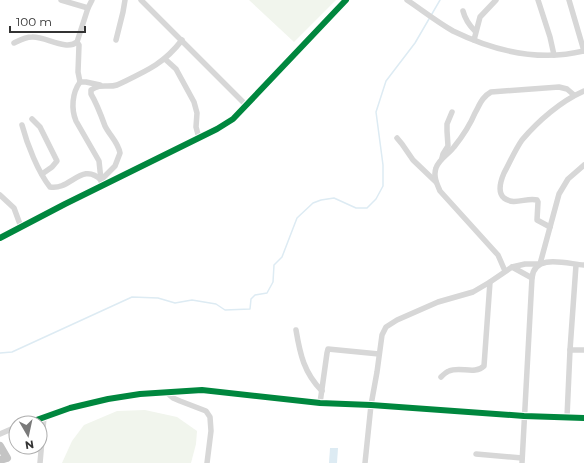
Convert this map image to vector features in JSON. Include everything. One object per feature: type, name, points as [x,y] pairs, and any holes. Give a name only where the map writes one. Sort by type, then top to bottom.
[{"type":"highway","points":[[0,446],[7,458],[0,460]]},
{"type":"street","points":[[61,0],[88,8]]},
{"type":"street","points":[[92,0],[77,42],[79,45],[78,65],[80,82],[74,95],[73,107],[74,116],[99,161],[101,183]]},
{"type":"street","points":[[116,40],[126,0]]},
{"type":"street","points":[[142,0],[246,105]]},
{"type":"street","points":[[0,238],[101,183],[199,138],[233,119],[346,0]]},
{"type":"street","points":[[407,0],[437,21],[474,40],[494,47],[530,55],[554,55],[584,51],[569,0]]},
{"type":"street","points":[[474,40],[475,31],[480,17],[496,0]]},
{"type":"street","points":[[538,0],[554,55]]},
{"type":"street","points":[[463,11],[469,24],[475,31]]},
{"type":"street","points":[[14,43],[21,39],[33,37],[67,46],[71,46],[77,42]]},
{"type":"street","points":[[80,82],[112,86],[117,85],[154,68],[174,50],[182,40]]},
{"type":"street","points":[[165,59],[176,69],[194,102],[197,113],[196,127],[199,138]]},
{"type":"street","points":[[100,85],[92,89],[91,94],[106,127],[116,141],[120,154],[115,166],[101,183]]},
{"type":"street","points":[[442,158],[455,146],[475,114],[480,102],[491,92],[559,87],[567,89],[574,96]]},
{"type":"street","points":[[550,227],[537,220],[537,200],[532,199],[522,202],[506,200],[500,194],[502,177],[512,156],[522,141],[563,102],[584,91]]},
{"type":"street","points":[[452,112],[447,124],[446,132],[448,146],[436,167],[436,182],[446,199],[498,255],[505,271]]},
{"type":"street","points":[[32,119],[40,127],[57,158],[56,163],[42,174]]},
{"type":"street","points":[[22,125],[26,140],[49,186],[52,188],[60,186],[82,174],[89,173],[94,174],[101,183]]},
{"type":"street","points":[[397,138],[413,160],[436,182]]},
{"type":"street","points":[[476,454],[522,461],[533,270],[540,264],[559,194],[563,185],[584,165]]},
{"type":"street","points":[[0,195],[14,208],[21,226]]},
{"type":"street","points":[[365,463],[371,405],[384,330],[397,320],[438,302],[472,292],[512,268],[525,264],[540,264],[546,262],[584,265]]},
{"type":"street","points":[[567,417],[576,265]]},
{"type":"street","points":[[512,268],[532,278]]},
{"type":"street","points":[[441,377],[448,371],[476,370],[484,366],[490,282]]},
{"type":"street","points":[[296,330],[306,370],[312,380],[322,391]]},
{"type":"street","points":[[320,403],[328,349],[379,354]]},
{"type":"street","points":[[570,350],[584,350]]},
{"type":"street","points":[[48,416],[108,398],[140,394],[202,390],[320,403],[371,405],[524,416],[584,418]]},
{"type":"street","points":[[166,392],[173,398],[206,411],[210,417],[211,431],[207,463]]},
{"type":"shaded area","points":[[249,0],[336,0],[294,42]]},
{"type":"shaded area","points":[[145,410],[177,417],[197,431],[196,444],[191,463],[62,463],[72,441],[84,425],[117,411]]},
{"type":"shaded area","points":[[330,448],[338,448],[337,463],[329,463]]},
{"type":"waterway","points":[[0,353],[12,352],[132,297],[158,298],[175,303],[192,300],[216,304],[225,310],[250,309],[251,299],[255,295],[267,293],[273,282],[274,265],[282,257],[297,218],[313,203],[334,198],[356,208],[367,208],[376,199],[383,186],[383,165],[376,112],[386,81],[415,43],[440,0]]},
{"type":"cycle path","points":[[0,238],[65,204],[217,129],[233,119],[346,0]]},
{"type":"cycle path","points":[[48,416],[70,408],[108,399],[140,394],[202,390],[320,403],[371,405],[524,416],[584,418]]}]
